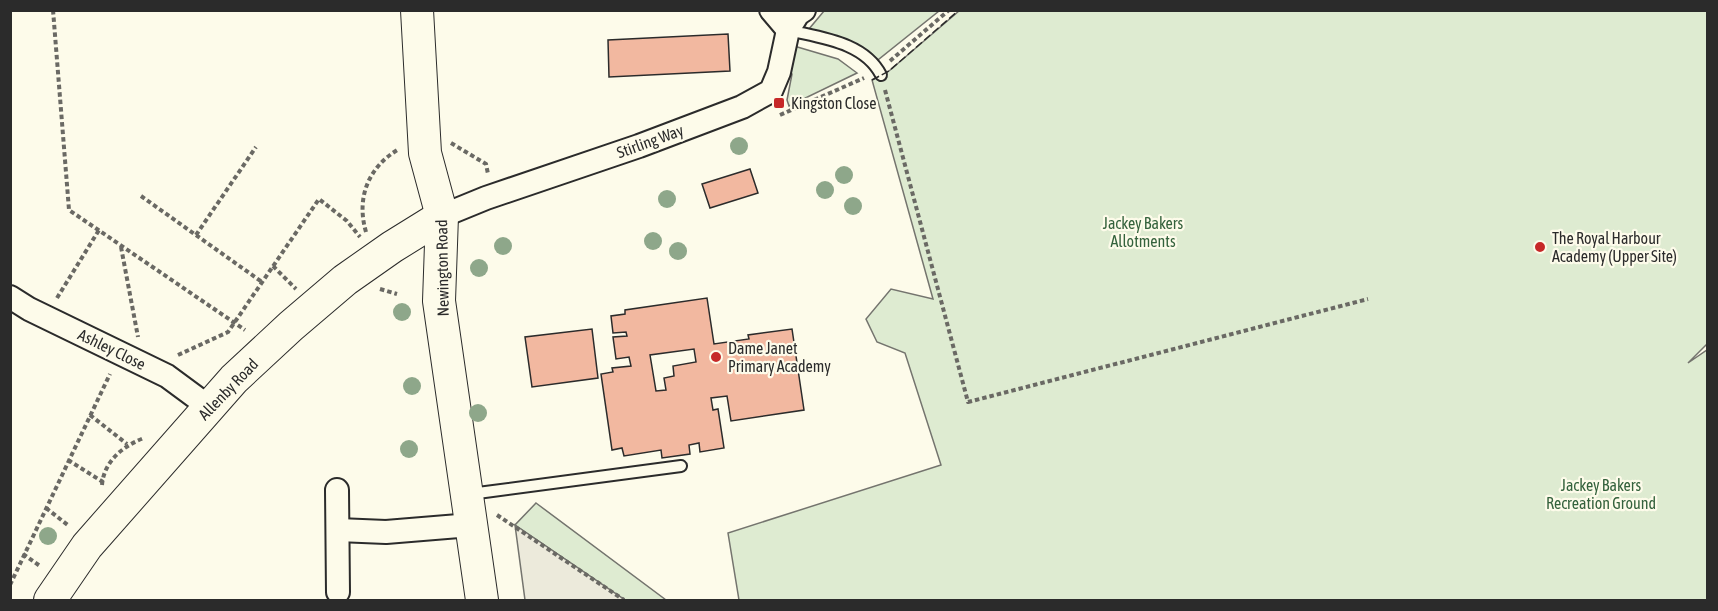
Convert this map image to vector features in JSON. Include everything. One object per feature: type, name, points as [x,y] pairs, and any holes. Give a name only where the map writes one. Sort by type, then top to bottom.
[{"type":"main road","name":"Newington Road","points":[[417,10],[425,153],[442,216],[439,301],[482,600]]},
{"type":"main road","name":"Allenby Road","points":[[50,600],[87,546],[234,379],[345,280],[442,216]]},
{"type":"street","points":[[771,10],[788,30]]},
{"type":"street","name":"Stirling Way","points":[[442,216],[476,201],[639,146],[742,107],[771,91],[779,72],[788,30],[798,14],[804,10]]},
{"type":"street","name":"Ashley Close","points":[[10,297],[45,317],[167,376],[209,407]]},
{"type":"street","points":[[337,490],[338,592]]},
{"type":"street","points":[[338,530],[386,532],[471,525]]},
{"type":"lane","points":[[788,30],[838,42],[866,55],[881,75]]},
{"type":"lane","points":[[466,495],[681,466]]},
{"type":"path","points":[[53,10],[69,210],[250,333]]},
{"type":"path","points":[[881,75],[968,402],[1368,299]]},
{"type":"path","points":[[444,141],[457,145],[486,164],[488,174]]},
{"type":"path","points":[[366,233],[362,220],[362,205],[369,178],[389,155],[404,146]]},
{"type":"path","points":[[196,235],[256,147]]},
{"type":"path","points":[[141,196],[262,282]]},
{"type":"path","points":[[10,585],[111,374],[145,365],[228,332],[319,199],[347,222],[360,237]]},
{"type":"path","points":[[45,317],[99,230]]},
{"type":"path","points":[[121,245],[145,365]]},
{"type":"path","points":[[273,266],[298,291]]},
{"type":"path","points":[[90,415],[127,444]]},
{"type":"path","points":[[68,460],[103,482]]},
{"type":"path","points":[[466,495],[624,600]]},
{"type":"path","points":[[46,508],[72,528]]},
{"type":"path","points":[[23,554],[44,569]]},
{"type":"green space","points":[[824,11],[939,11],[874,63],[845,41],[809,29]]},
{"type":"green space","points":[[959,11],[1707,11],[1707,344],[1688,363],[1707,350],[1707,600],[739,600],[728,533],[941,465],[905,353],[877,342],[866,319],[891,289],[933,299],[872,80],[889,71]]},
{"type":"green space","points":[[794,46],[838,59],[857,73],[789,106],[787,100],[792,74],[787,73]]},
{"type":"green space","points":[[536,503],[666,600],[625,600],[515,525]]},
{"type":"shaded area","points":[[515,525],[625,600],[525,600]]},
{"type":"building","points":[[728,34],[730,71],[609,77],[608,40]]},
{"type":"building","points":[[750,169],[758,193],[710,208],[702,184]]},
{"type":"building","points":[[707,298],[714,344],[749,339],[748,335],[792,329],[804,410],[731,421],[727,396],[711,398],[713,410],[718,409],[724,448],[700,452],[699,443],[689,445],[690,454],[662,458],[661,450],[624,456],[622,448],[612,450],[601,374],[613,372],[612,368],[631,366],[629,357],[616,359],[613,337],[627,336],[626,332],[613,333],[611,316],[625,314],[625,310]],"holes":[[[694,349],[696,362],[673,366],[674,376],[664,378],[666,390],[656,391],[650,355]]]},
{"type":"building","points":[[592,329],[598,378],[532,387],[525,337]]},
{"type":"fence","points":[[872,80],[889,71],[959,10]]},
{"type":"place","name":"Kingston Close","points":[[779,103]]},
{"type":"place","name":"The Royal Harbour Academy (Upper Site)","points":[[1540,247]]},
{"type":"place","name":"Dame Janet Primary Academy","points":[[716,357]]},
{"type":"park label","name":"Jackey Bakers Allotments","points":[[1143,232]]},
{"type":"park label","name":"Jackey Bakers Recreation Ground","points":[[1601,494]]}]
